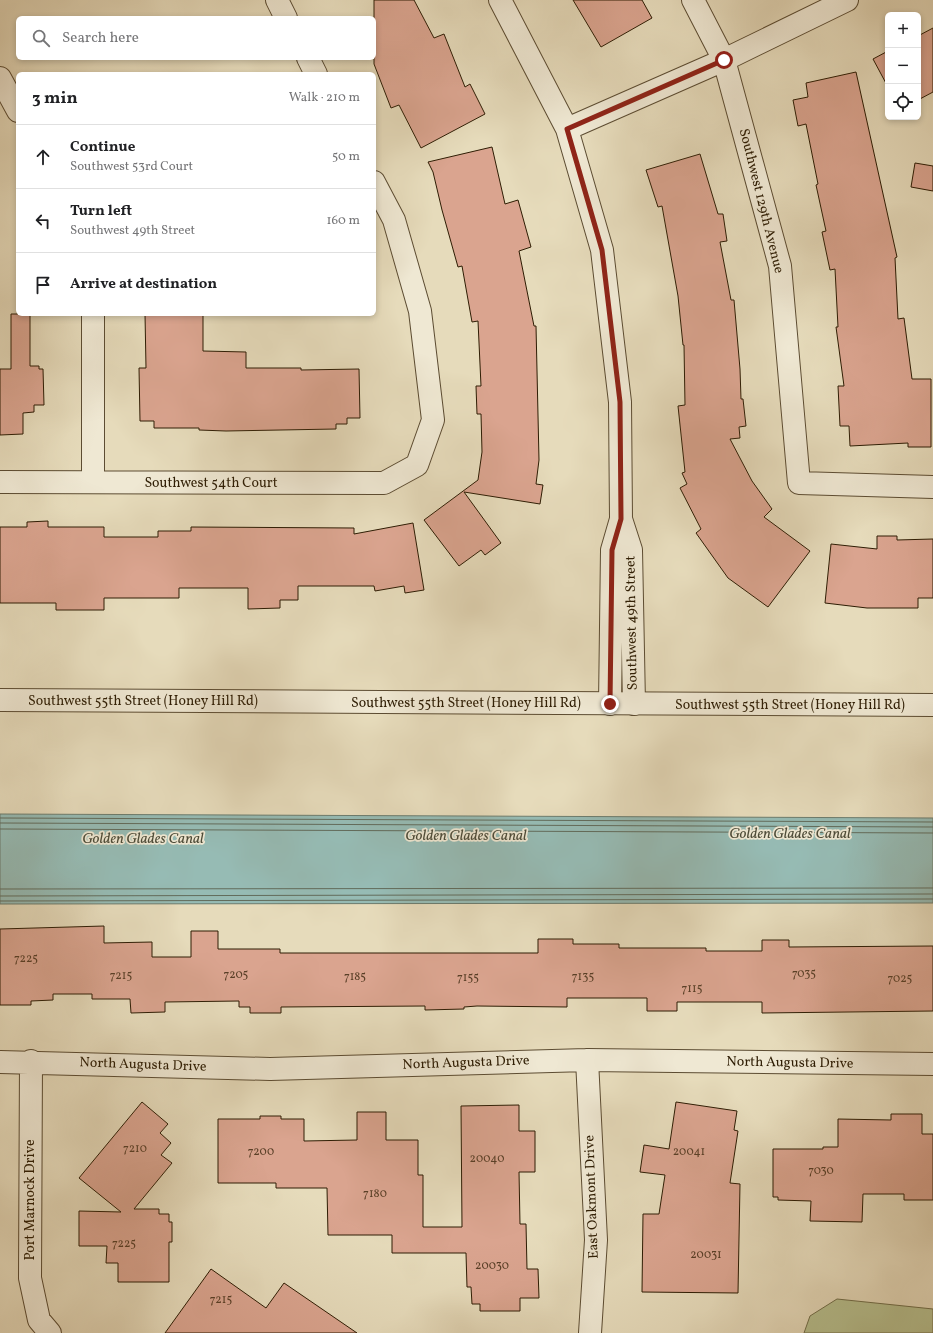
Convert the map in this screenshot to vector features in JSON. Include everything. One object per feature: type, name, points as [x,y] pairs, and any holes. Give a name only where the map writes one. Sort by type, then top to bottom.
[{"type":"street","points":[[277,0],[285,16]]},
{"type":"street","name":"Southwest 49th Street","points":[[500,0],[567,129],[602,250],[620,402],[621,519],[612,550],[610,704]]},
{"type":"street","name":"Southwest 129th Avenue","points":[[693,0],[724,60],[780,266],[799,484],[933,487]]},
{"type":"street","points":[[567,129],[724,60],[847,0]]},
{"type":"street","points":[[309,60],[315,72]]},
{"type":"street","points":[[0,78],[16,107]]},
{"type":"street","name":"Southwest 54th Court","points":[[0,482],[384,484],[417,466],[433,420],[420,311],[394,220],[376,186]]},
{"type":"street","points":[[93,316],[94,482]]},
{"type":"street","name":"Southwest 49th Street","points":[[621,519],[631,550],[634,704]]},
{"type":"street","name":"Southwest 55th Street (Honey Hill Rd)","points":[[0,700],[933,705]]},
{"type":"street","name":"North Augusta Drive","points":[[0,1062],[31,1061],[270,1069],[587,1060],[933,1064]]},
{"type":"street","name":"East Oakmont Drive","points":[[587,1060],[596,1240],[590,1333]]},
{"type":"street","name":"Port Marnock Drive","points":[[31,1061],[30,1278],[39,1320],[50,1333]]},
{"type":"green space","points":[[837,1299],[933,1309],[933,1333],[804,1333],[810,1316]]},
{"type":"water","name":"Golden Glades Canal","points":[[0,814],[933,818],[933,903],[0,904]]},
{"type":"building","points":[[374,0],[414,0],[434,38],[444,34],[465,87],[470,84],[485,114],[421,148],[399,105],[391,108],[374,64],[374,60],[376,60],[376,16],[374,16]]},
{"type":"building","points":[[573,0],[642,0],[652,18],[601,47]]},
{"type":"building","points":[[933,28],[933,92],[921,98],[921,48],[921,34]]},
{"type":"building","points":[[885,53],[885,81],[873,59]]},
{"type":"building","points":[[856,72],[897,257],[895,258],[898,319],[904,318],[912,379],[931,379],[931,447],[908,447],[908,443],[850,446],[849,426],[840,426],[838,386],[844,386],[836,327],[838,327],[835,269],[830,270],[822,232],[826,231],[816,185],[818,184],[806,124],[798,126],[793,100],[808,97],[806,83]]},
{"type":"building","points":[[492,147],[505,204],[518,200],[531,247],[519,251],[534,326],[536,326],[539,460],[536,484],[543,485],[540,504],[464,492],[501,543],[485,555],[481,550],[459,566],[424,520],[478,480],[482,452],[481,414],[477,414],[476,386],[481,386],[478,321],[472,322],[462,266],[458,267],[433,172],[428,162]]},
{"type":"building","points":[[700,154],[718,214],[723,214],[727,241],[720,242],[731,300],[734,300],[741,399],[743,399],[746,426],[739,427],[740,438],[730,439],[752,481],[772,509],[764,517],[810,551],[768,607],[728,578],[696,533],[701,529],[680,488],[687,484],[682,473],[685,472],[678,406],[685,405],[684,345],[678,296],[662,206],[658,207],[646,170]]},
{"type":"building","points":[[915,163],[933,166],[933,191],[911,187]]},
{"type":"building","points":[[11,314],[16,314],[16,316],[30,316],[30,366],[39,366],[39,369],[43,369],[44,405],[34,405],[34,412],[23,413],[23,434],[0,435],[0,369],[11,369]]},
{"type":"building","points":[[145,316],[203,316],[203,351],[246,352],[246,368],[301,368],[301,370],[359,369],[360,418],[347,418],[347,424],[336,424],[336,429],[226,431],[199,430],[199,428],[154,428],[154,421],[140,421],[139,368],[146,368]]},
{"type":"building","points":[[48,521],[48,527],[104,527],[104,537],[158,537],[158,531],[191,531],[191,527],[354,528],[354,534],[413,523],[424,590],[405,593],[404,586],[375,591],[374,586],[298,586],[298,600],[280,600],[280,608],[248,609],[248,588],[179,588],[179,598],[104,598],[104,610],[56,610],[56,603],[0,603],[0,527],[27,527],[27,522]]},
{"type":"building","points":[[877,536],[897,536],[897,540],[933,539],[933,598],[918,598],[918,608],[867,608],[825,603],[831,544],[877,549]]},
{"type":"building","points":[[104,926],[104,943],[152,942],[152,957],[191,957],[191,931],[218,931],[218,949],[280,949],[280,953],[538,953],[538,939],[573,939],[573,944],[619,944],[619,948],[706,948],[706,951],[762,951],[762,940],[789,940],[789,947],[933,946],[933,1011],[762,1013],[762,1002],[677,1002],[677,1011],[647,1011],[647,998],[567,998],[567,1007],[477,1006],[464,1007],[464,1009],[425,1010],[425,1006],[281,1007],[281,1013],[250,1013],[250,1007],[239,1007],[239,1001],[165,1002],[165,1012],[131,1013],[130,999],[92,999],[92,994],[53,994],[53,1000],[31,1001],[31,1005],[0,1005],[0,929]]},
{"type":"building","points":[[142,1102],[168,1124],[160,1133],[171,1143],[161,1155],[172,1163],[134,1209],[159,1209],[159,1214],[169,1214],[169,1222],[172,1222],[172,1242],[169,1242],[169,1282],[118,1282],[118,1263],[106,1263],[107,1246],[79,1246],[79,1211],[121,1212],[79,1178]]},
{"type":"building","points":[[676,1102],[737,1111],[734,1130],[738,1131],[730,1183],[740,1184],[738,1293],[642,1292],[643,1214],[659,1214],[665,1175],[640,1172],[644,1145],[669,1149]]},
{"type":"building","points":[[519,1105],[519,1131],[535,1131],[535,1172],[519,1172],[520,1224],[526,1224],[527,1269],[538,1269],[539,1298],[520,1298],[520,1311],[480,1311],[480,1304],[472,1304],[471,1287],[467,1287],[466,1253],[392,1253],[392,1235],[328,1235],[327,1188],[276,1188],[276,1183],[218,1183],[218,1119],[260,1119],[260,1116],[281,1116],[281,1119],[304,1119],[304,1141],[357,1140],[357,1112],[386,1112],[386,1140],[418,1140],[418,1175],[423,1175],[423,1227],[462,1227],[461,1106]]},
{"type":"building","points":[[891,1114],[922,1114],[922,1134],[933,1134],[933,1200],[904,1200],[904,1194],[863,1194],[862,1222],[810,1221],[811,1201],[778,1200],[778,1197],[773,1197],[773,1149],[823,1149],[823,1147],[838,1147],[838,1119],[891,1120]]},
{"type":"building","points":[[211,1269],[266,1308],[284,1283],[357,1333],[165,1333]]},
{"type":"route","points":[[610,704],[612,550],[621,519],[620,402],[602,250],[567,129],[724,60]]}]
